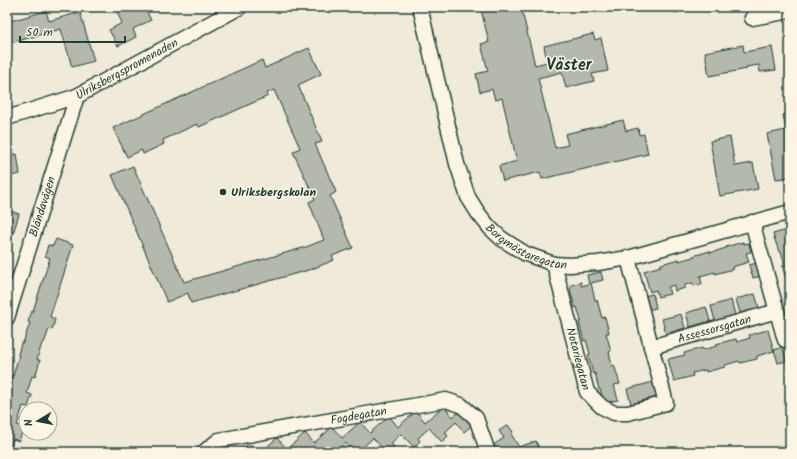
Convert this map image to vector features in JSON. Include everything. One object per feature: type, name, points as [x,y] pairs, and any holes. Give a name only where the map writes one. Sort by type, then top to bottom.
[{"type":"street","name":"Ulriksbergspromenaden","points":[[7,118],[77,96],[240,7]]},
{"type":"street","name":"Borgmästaregatan","points":[[420,7],[457,164],[468,197],[490,228],[502,239],[526,254],[554,264],[570,265],[628,258],[790,212]]},
{"type":"street","points":[[752,18],[790,10]]},
{"type":"street","name":"Bländavägen","points":[[7,318],[77,96]]},
{"type":"street","points":[[752,222],[785,340]]},
{"type":"street","points":[[628,258],[651,347]]},
{"type":"street","name":"Notariegatan","points":[[554,264],[587,392],[602,408],[614,413],[628,413],[666,403],[651,347]]},
{"type":"street","name":"Assessorsgatan","points":[[651,347],[777,311]]},
{"type":"street","name":"Fogdegatan","points":[[204,452],[219,440],[446,400],[461,404],[476,418],[488,452]]},
{"type":"building","points":[[127,7],[144,7],[151,20],[133,29],[136,37],[118,46],[109,30],[122,23],[117,12]]},
{"type":"building","points":[[476,7],[521,7],[535,65],[547,62],[544,46],[593,34],[595,40],[601,38],[608,71],[592,74],[594,81],[566,88],[562,72],[538,78],[555,148],[568,145],[565,134],[623,120],[626,131],[638,128],[639,135],[644,134],[648,154],[542,179],[540,172],[503,181],[499,166],[517,161],[502,98],[495,100],[492,89],[480,92],[476,74],[488,71],[481,44],[489,42],[481,10],[476,11]]},
{"type":"building","points":[[674,7],[692,7],[675,13]]},
{"type":"building","points":[[46,11],[49,21],[80,12],[94,61],[72,67],[61,29],[7,44],[7,22]]},
{"type":"building","points":[[743,45],[744,52],[772,47],[776,70],[760,72],[759,65],[746,67],[747,69],[709,76],[705,52]]},
{"type":"building","points":[[309,48],[321,74],[298,85],[322,142],[315,144],[336,192],[330,196],[353,248],[332,256],[334,260],[312,269],[191,303],[188,293],[167,302],[112,175],[133,166],[184,282],[306,247],[324,240],[309,202],[315,199],[293,152],[300,148],[274,90],[267,93],[268,96],[199,127],[197,124],[163,140],[164,144],[143,154],[142,150],[127,157],[113,128],[262,60],[265,68]]},
{"type":"building","points":[[790,113],[790,177],[776,179],[767,134],[786,130],[783,115]]},
{"type":"building","points":[[730,137],[735,166],[753,163],[758,189],[720,196],[710,141]]},
{"type":"building","points":[[17,154],[20,174],[11,176],[12,183],[7,183],[7,155]]},
{"type":"building","points":[[7,210],[19,214],[13,234],[7,232]]},
{"type":"building","points":[[790,229],[790,284],[788,285],[782,266],[785,266],[781,252],[779,252],[773,234]]},
{"type":"building","points":[[56,239],[73,245],[50,317],[55,319],[52,330],[49,329],[44,343],[42,343],[37,360],[40,360],[35,377],[32,376],[27,393],[32,395],[30,401],[18,401],[18,441],[13,439],[9,452],[7,452],[8,388],[12,375],[13,376],[21,343],[23,343],[30,323],[28,322],[50,258],[45,256],[48,245],[53,246]]},
{"type":"building","points":[[743,242],[744,244],[749,243],[751,252],[746,253],[749,262],[732,267],[733,269],[700,276],[702,284],[694,286],[693,283],[685,285],[685,288],[675,291],[674,285],[668,287],[670,294],[658,297],[656,290],[650,292],[644,271],[661,266],[661,264],[679,259],[679,261],[710,251],[710,253]]},
{"type":"building","points":[[757,263],[761,276],[753,278],[749,265]]},
{"type":"building","points":[[601,272],[603,280],[591,283],[595,300],[597,300],[602,318],[605,317],[609,333],[606,333],[611,351],[609,352],[612,366],[614,365],[620,384],[614,385],[618,400],[604,403],[595,373],[593,374],[588,355],[590,354],[586,340],[584,341],[579,322],[581,321],[577,307],[575,308],[570,289],[571,285],[581,282],[581,286],[589,284],[587,275]]},
{"type":"building","points":[[653,294],[656,308],[647,310],[644,296]]},
{"type":"building","points":[[755,294],[759,308],[740,313],[736,299]]},
{"type":"building","points":[[731,300],[735,315],[715,321],[711,306]]},
{"type":"building","points":[[706,307],[710,321],[690,327],[686,313]]},
{"type":"building","points":[[681,314],[685,328],[666,334],[662,319]]},
{"type":"building","points":[[768,330],[774,351],[757,356],[757,359],[740,363],[739,361],[725,365],[725,367],[706,372],[706,370],[692,373],[693,376],[674,381],[668,359],[685,355],[684,353],[702,348],[703,350],[717,346],[716,344],[736,339],[737,342],[750,338],[749,335]]},
{"type":"building","points":[[783,347],[786,361],[778,363],[774,350]]},
{"type":"building","points":[[653,382],[657,397],[631,404],[627,389]]},
{"type":"building","points":[[444,406],[453,417],[460,411],[472,425],[464,432],[456,422],[445,432],[448,436],[442,442],[429,428],[418,438],[420,441],[414,447],[401,434],[391,443],[394,447],[388,452],[386,452],[373,438],[362,448],[365,452],[353,452],[346,443],[336,452],[320,452],[318,449],[314,452],[261,452],[277,438],[287,449],[305,433],[314,443],[332,427],[342,438],[360,422],[370,433],[389,416],[398,427],[416,411],[425,422]]},
{"type":"building","points":[[508,425],[513,432],[511,434],[519,447],[536,441],[540,451],[497,452],[492,446],[504,438],[499,431]]},
{"type":"building","points":[[249,443],[257,452],[238,452]]},
{"type":"place","name":"Ulriksbergskolan","points":[[223,192]]},
{"type":"district","name":"Väster","points":[[569,64]]}]
